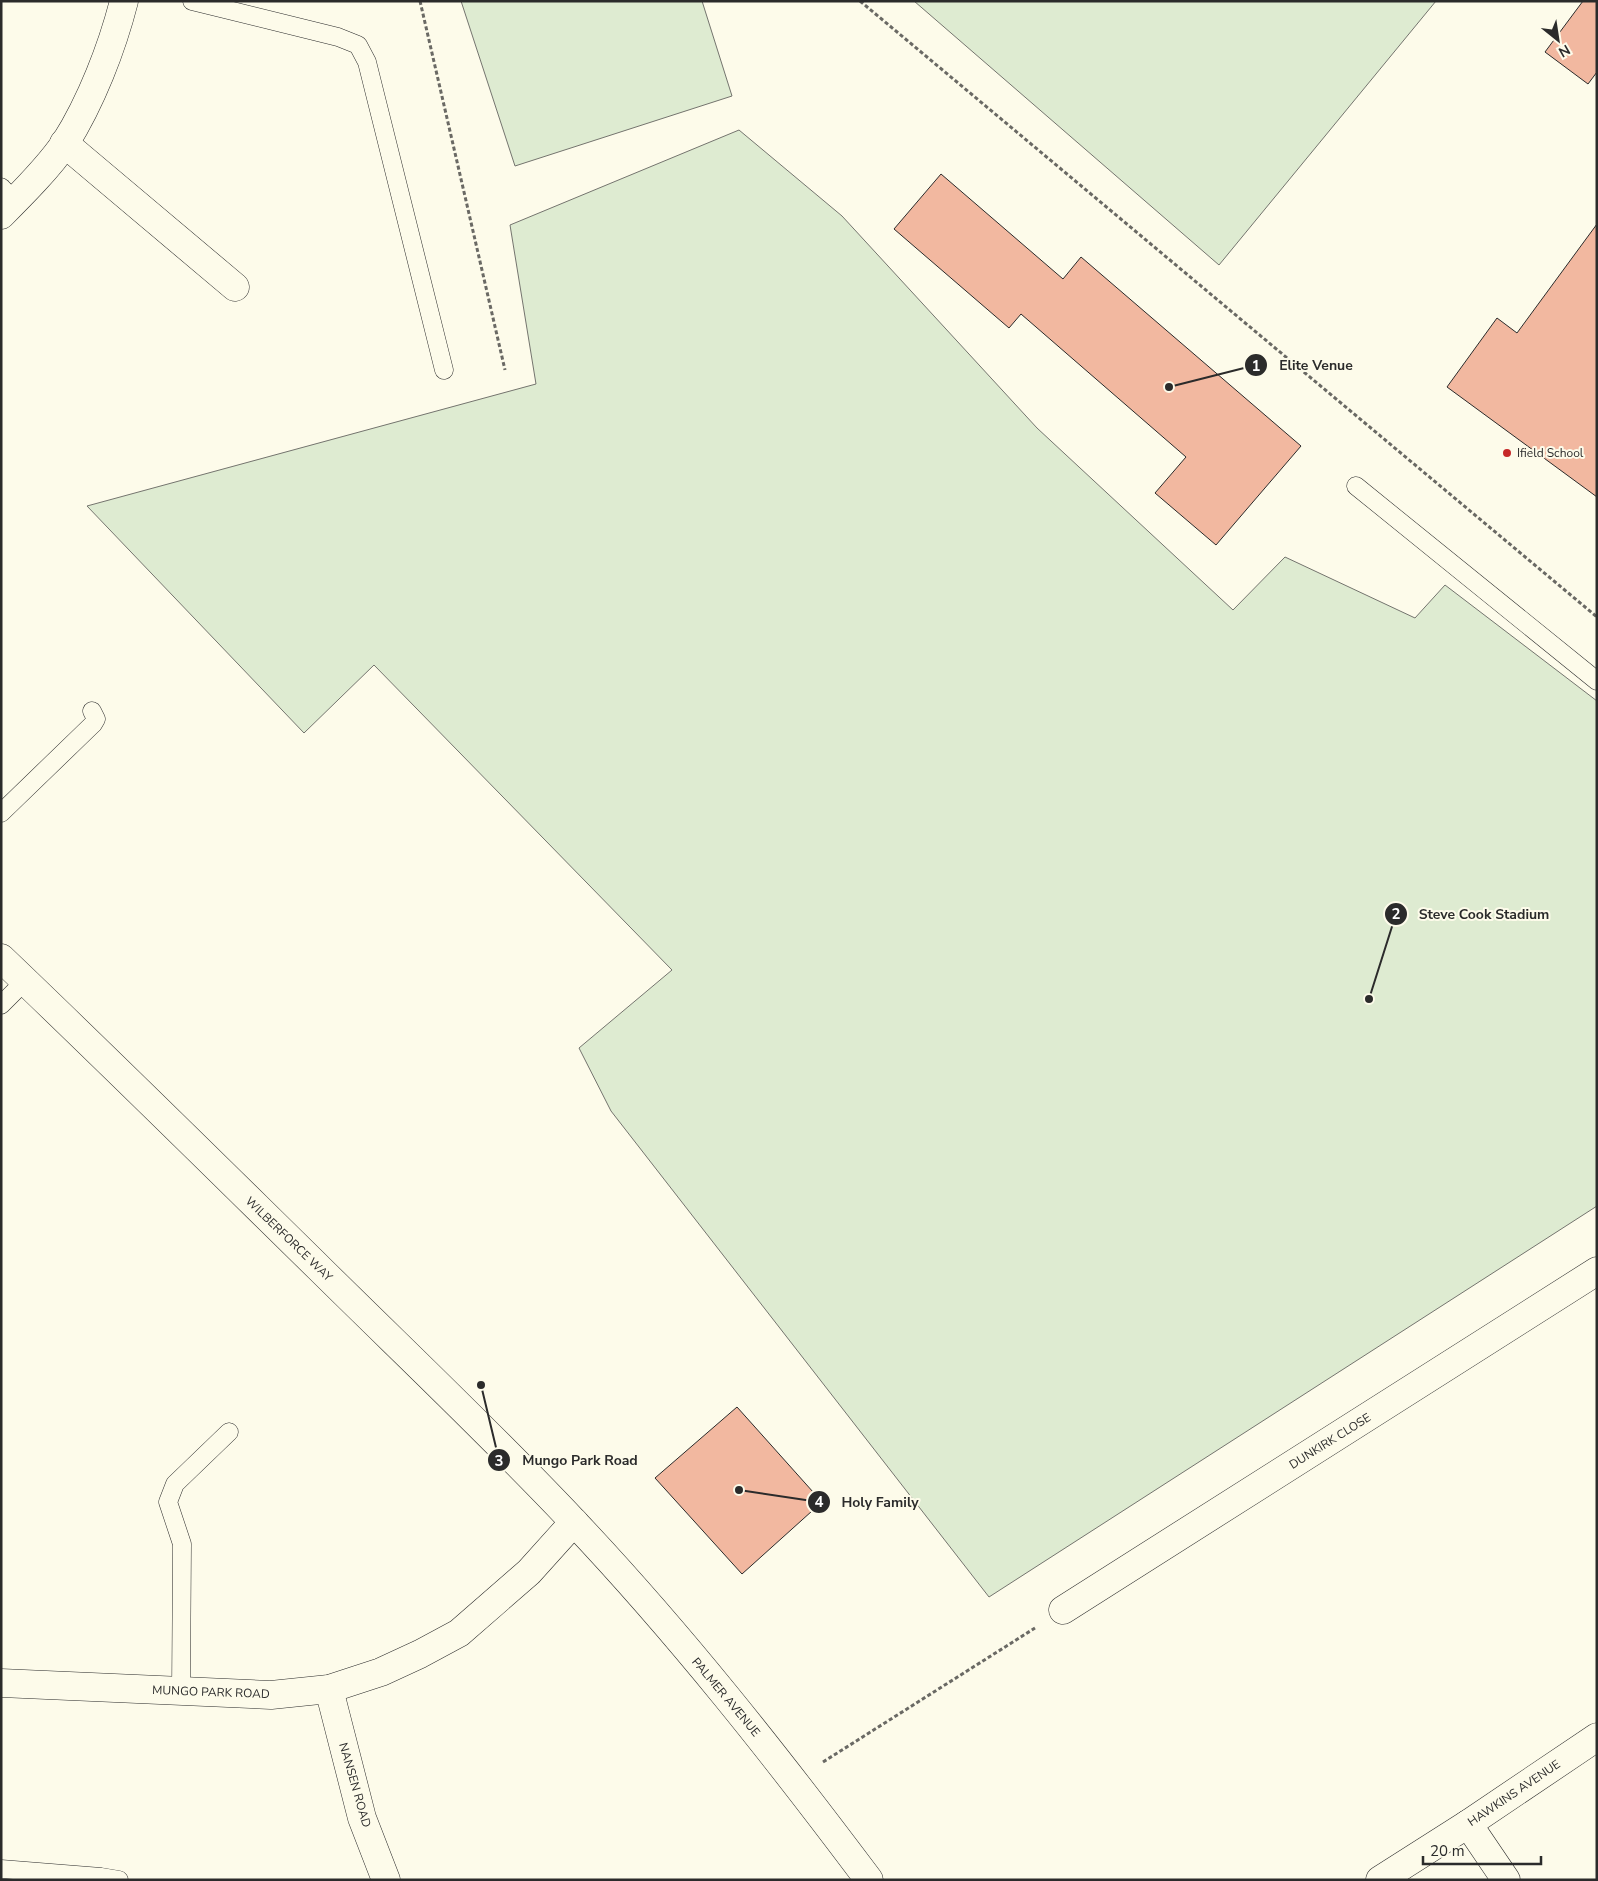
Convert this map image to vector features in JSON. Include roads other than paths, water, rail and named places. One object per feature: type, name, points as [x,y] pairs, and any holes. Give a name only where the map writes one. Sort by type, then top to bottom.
[{"type":"street","points":[[6,201],[64,143],[85,105],[98,75],[118,25],[124,1]]},
{"type":"street","points":[[64,143],[235,287]]},
{"type":"street","name":"WILBERFORCE WAY","points":[[1,958],[461,1408],[574,1522]]},
{"type":"street","name":"DUNKIRK CLOSE","points":[[1063,1610],[1597,1271]]},
{"type":"street","name":"MUNGO PARK ROAD","points":[[1,1683],[271,1695],[330,1689],[381,1672],[459,1633],[529,1572],[574,1522]]},
{"type":"street","name":"PALMER AVENUE","points":[[574,1522],[674,1634],[794,1780],[869,1880]]},
{"type":"street","name":"NANSEN ROAD","points":[[330,1689],[362,1818],[386,1880]]},
{"type":"street","name":"HAWKINS AVENUE","points":[[1380,1880],[1597,1738]]},
{"type":"street","points":[[1468,1824],[1506,1880]]},
{"type":"lane","points":[[192,1],[338,37],[358,45],[367,62],[376,94],[444,370]]},
{"type":"lane","points":[[1356,486],[1597,681]]},
{"type":"lane","points":[[1,813],[93,724],[96,719],[92,711]]},
{"type":"lane","points":[[1,1005],[25,981]]},
{"type":"lane","points":[[181,1692],[182,1544],[168,1502],[175,1484],[229,1432]]},
{"type":"lane","points":[[1,1869],[119,1880]]},
{"type":"place","name":"Elite Venue","points":[[1169,387]]},
{"type":"place","name":"Ifield School","points":[[1507,453]]},
{"type":"place","name":"Steve Cook Stadium","points":[[1369,999]]},
{"type":"place","name":"Mungo Park Road","points":[[481,1385]]},
{"type":"place","name":"Holy Family","points":[[739,1490]]}]
